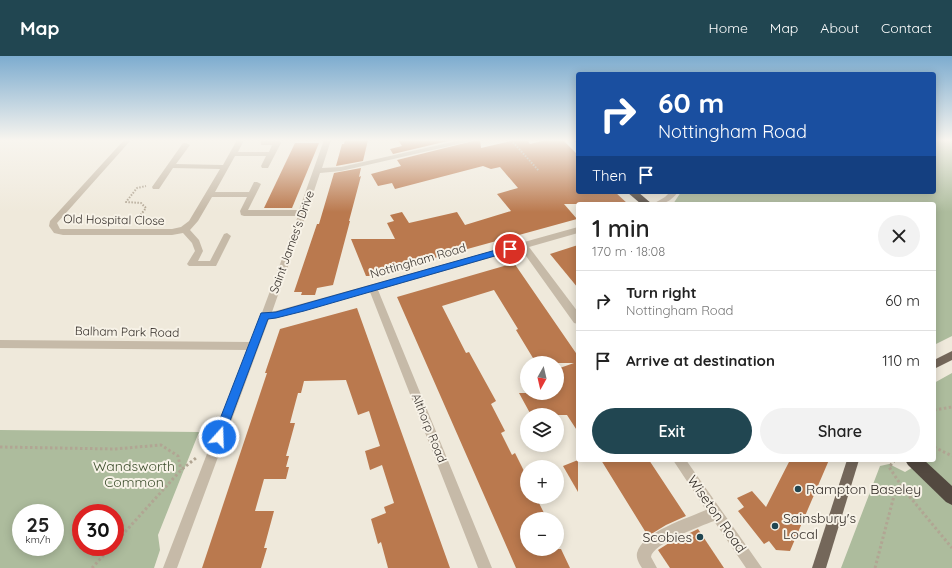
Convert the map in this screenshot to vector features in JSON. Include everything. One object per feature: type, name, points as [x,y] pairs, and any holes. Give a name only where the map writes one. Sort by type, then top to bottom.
[{"type":"highway","points":[[634,194],[644,202]]},
{"type":"highway","points":[[915,462],[952,497]]},
{"type":"main road","points":[[936,364],[952,355]]},
{"type":"main road","points":[[819,568],[852,462]]},
{"type":"street","name":"Old Hospital Close","points":[[106,164],[53,222],[53,226],[57,231],[172,232],[185,230]]},
{"type":"street","points":[[227,236],[213,264],[192,264],[199,251],[196,242],[185,230],[191,225],[228,164]]},
{"type":"street","name":"Saint James's Drive","points":[[170,568],[304,213],[320,164]]},
{"type":"street","points":[[318,171],[341,169],[364,164]]},
{"type":"street","points":[[156,186],[170,166],[226,167]]},
{"type":"street","points":[[257,184],[244,213],[304,213]]},
{"type":"street","points":[[210,195],[252,194]]},
{"type":"street","points":[[662,202],[668,200],[672,194]]},
{"type":"street","name":"Nottingham Road","points":[[264,316],[276,315],[576,231]]},
{"type":"street","points":[[523,245],[576,317]]},
{"type":"street","name":"Althorp Road","points":[[374,288],[485,568]]},
{"type":"street","name":"Balham Park Road","points":[[0,344],[253,346]]},
{"type":"street","name":"Wiseton Road","points":[[680,462],[755,568]]},
{"type":"street","points":[[650,568],[644,559],[648,545],[671,532],[715,513]]},
{"type":"path","points":[[533,164],[539,171]]},
{"type":"path","points":[[128,232],[146,208],[141,202],[126,202],[137,188],[144,186],[156,186]]},
{"type":"path","points":[[936,410],[952,407]]},
{"type":"path","points":[[0,447],[115,449],[161,445],[178,456],[181,470]]},
{"type":"path","points":[[936,448],[952,456]]},
{"type":"path","points":[[124,533],[181,470],[199,456]]},
{"type":"path","points":[[893,462],[889,467],[905,491],[952,548]]},
{"type":"path","points":[[875,568],[895,492],[905,491]]},
{"type":"path","points":[[92,568],[103,556]]},
{"type":"green space","points":[[936,164],[952,164],[952,336],[936,344],[936,202],[674,202],[680,194],[936,194]]},
{"type":"green space","points":[[952,373],[952,568],[841,568],[880,466],[889,464],[905,472],[922,462],[936,462],[936,382]]},
{"type":"green space","name":"Wandsworth Common","points":[[0,430],[199,432],[158,535],[160,550],[154,568],[0,568]]},
{"type":"building","points":[[285,164],[310,164],[292,208],[264,208]]},
{"type":"building","points":[[337,164],[347,164],[336,166]]},
{"type":"building","points":[[400,164],[576,164],[576,194],[617,194],[626,202],[576,202],[576,204],[564,204],[576,219],[366,276],[351,239],[395,239],[387,223],[394,221],[390,215],[402,212],[409,223],[457,212],[465,225],[511,211],[497,194],[518,188],[500,167],[491,169],[483,166],[395,189],[392,183],[378,186],[371,174],[401,166]]},
{"type":"building","points":[[361,168],[359,177],[361,176],[333,285],[317,288],[315,295],[301,295],[302,292],[294,292],[317,224],[319,224],[334,173]]},
{"type":"building","points":[[576,246],[576,286],[550,254]]},
{"type":"building","points":[[514,263],[576,353],[576,429],[567,415],[564,415],[564,408],[527,408],[523,400],[564,400],[564,367],[574,363],[564,363],[564,356],[532,356],[516,330],[518,329],[494,290],[442,306],[466,353],[469,352],[496,401],[491,404],[505,431],[501,433],[512,455],[515,453],[520,463],[520,504],[540,504],[544,512],[520,512],[520,556],[564,555],[570,568],[516,568],[397,297]]},
{"type":"building","points":[[357,308],[450,568],[388,568],[381,542],[378,544],[371,519],[386,513],[384,507],[394,503],[382,465],[370,470],[365,451],[380,446],[369,411],[358,415],[346,380],[304,381],[301,393],[298,393],[290,423],[295,423],[286,456],[289,456],[286,467],[289,467],[286,479],[264,479],[255,511],[274,511],[264,548],[267,548],[261,568],[202,568],[267,373],[265,373],[280,329]]},
{"type":"building","points":[[576,461],[578,462],[578,492],[564,468],[564,466]]},
{"type":"building","points":[[602,462],[650,462],[686,516],[666,525],[648,536]]},
{"type":"building","name":"Sainsbury's Local","points":[[789,462],[828,462],[790,551],[776,550],[769,541],[764,544],[738,511],[744,507],[737,498],[752,491],[766,507]]},
{"type":"building","points":[[698,529],[724,568],[670,568],[658,550]]},
{"type":"place","name":"Rampton Baseley","points":[[798,489]]},
{"type":"place","name":"Sainsbury's Local","points":[[775,526]]},
{"type":"place","name":"Scobies","points":[[700,537]]},
{"type":"route","points":[[219,437],[264,316],[276,315],[510,249]]}]
